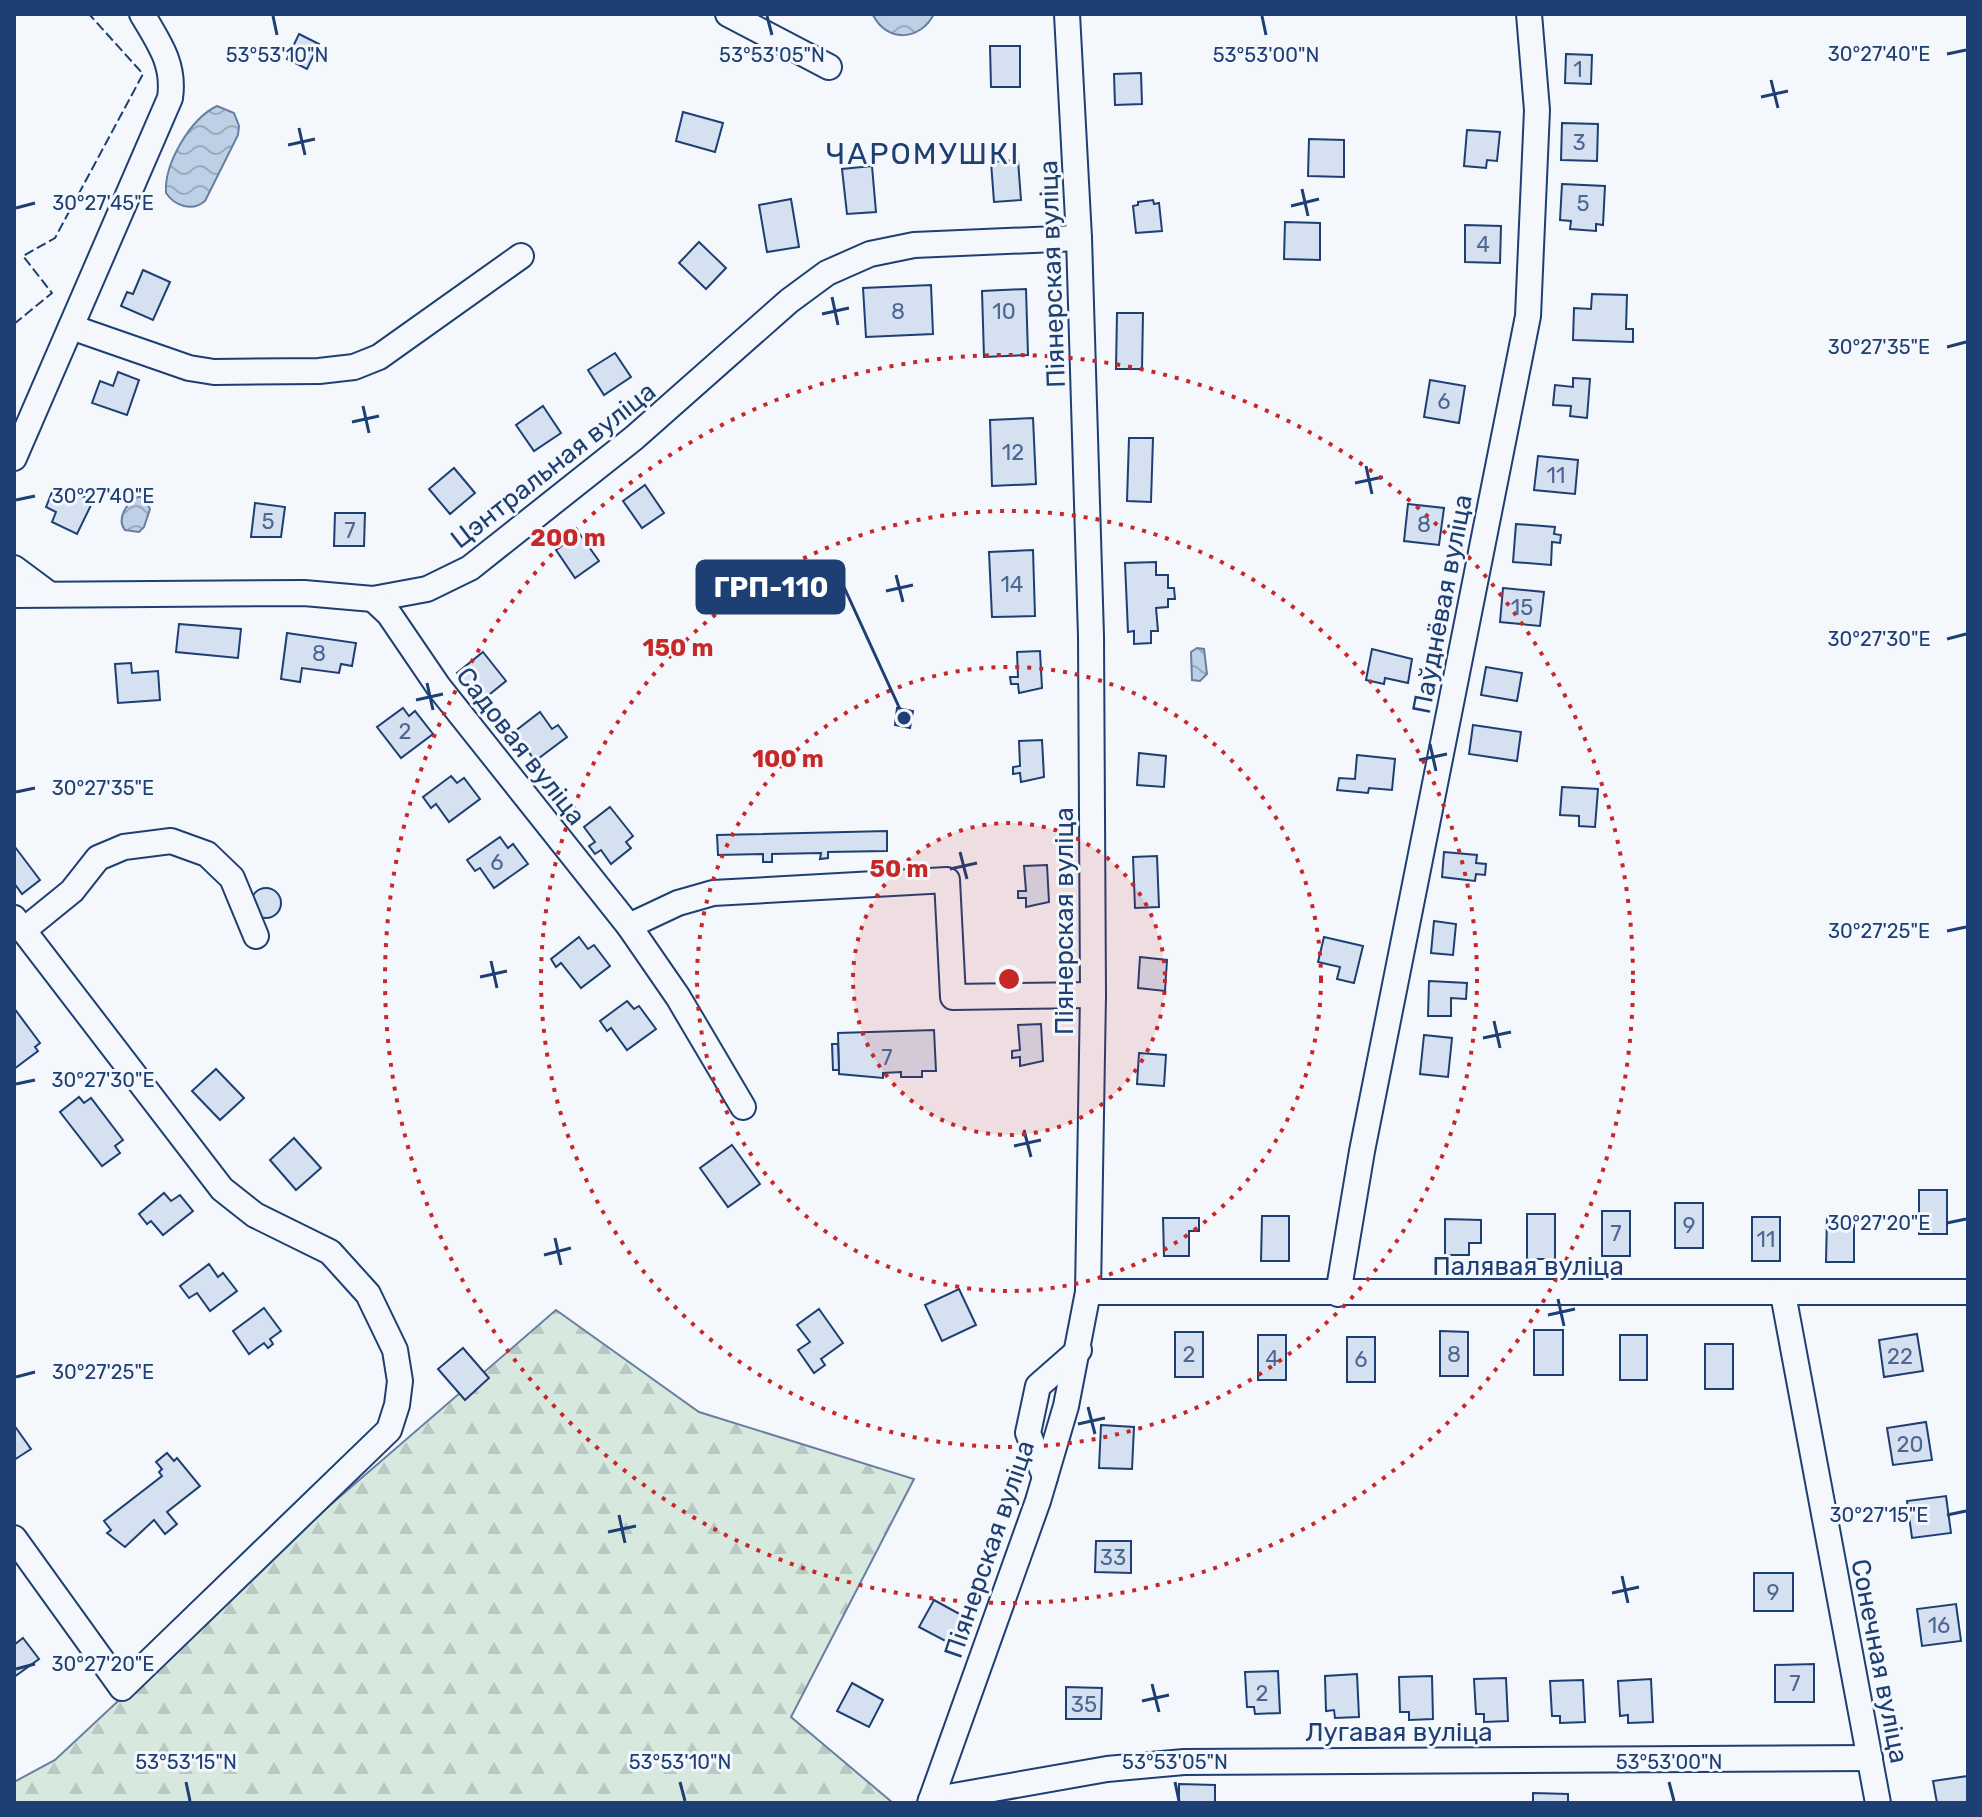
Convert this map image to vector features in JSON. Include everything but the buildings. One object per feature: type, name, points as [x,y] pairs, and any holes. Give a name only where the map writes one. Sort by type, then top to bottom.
[{"type":"street","points":[[14,458],[170,98],[173,77],[165,52],[142,14]]},
{"type":"street","points":[[728,14],[829,67]]},
{"type":"street","name":"Піянерская вуліца","points":[[931,1802],[1045,1477],[1079,1350],[1088,1292],[1093,995],[1091,636],[1079,238],[1067,14]]},
{"type":"street","name":"Паўднёвая вуліца","points":[[1338,1294],[1362,1151],[1528,316],[1537,110],[1529,14]]},
{"type":"street","name":"Цэнтральная вуліца","points":[[14,595],[314,593],[373,599],[427,589],[470,568],[634,438],[808,285],[848,262],[914,245],[1079,238]]},
{"type":"street","points":[[71,327],[189,368],[214,372],[354,367],[379,357],[521,256]]},
{"type":"street","points":[[14,568],[49,594]]},
{"type":"street","name":"Садовая вуліца","points":[[373,599],[389,614],[438,686],[629,926],[678,997],[743,1107]]},
{"type":"street","points":[[14,1538],[122,1688],[389,1430],[400,1381],[395,1350],[368,1294],[330,1252],[255,1215],[222,1189],[19,924],[72,891],[98,858],[124,847],[171,841],[207,854],[232,878],[256,936]]},
{"type":"street","points":[[629,926],[678,903],[713,893],[947,880],[953,997],[1093,995]]},
{"type":"street","name":"Палявая вуліца","points":[[1088,1292],[1968,1292]]},
{"type":"street","name":"Сонечная вуліца","points":[[1783,1294],[1878,1803]]},
{"type":"street","name":"Лугавая вуліца","points":[[931,1802],[1063,1776],[1184,1762],[1870,1758]]},
{"type":"green space","points":[[556,1310],[699,1412],[914,1479],[791,1717],[893,1803],[14,1803],[14,1782],[55,1760],[299,1532]]},
{"type":"water","points":[[934,14],[921,29],[904,35],[886,30],[873,15]]},
{"type":"water","points":[[217,106],[234,113],[239,126],[238,135],[205,201],[195,206],[184,206],[166,193],[169,169],[188,132]]},
{"type":"water","points":[[138,497],[144,497],[150,509],[144,527],[139,532],[125,530],[122,521],[124,511]]},
{"type":"water","points":[[1197,648],[1204,649],[1207,674],[1200,681],[1192,680],[1191,652]]},
{"type":"fence","points":[[14,324],[52,293],[23,256],[55,238],[143,74],[89,14]]},
{"type":"place","name":"ГРП-110","points":[[904,718]]},
{"type":"district","name":"ЧАРОМУШКІ","points":[[923,154]]}]
